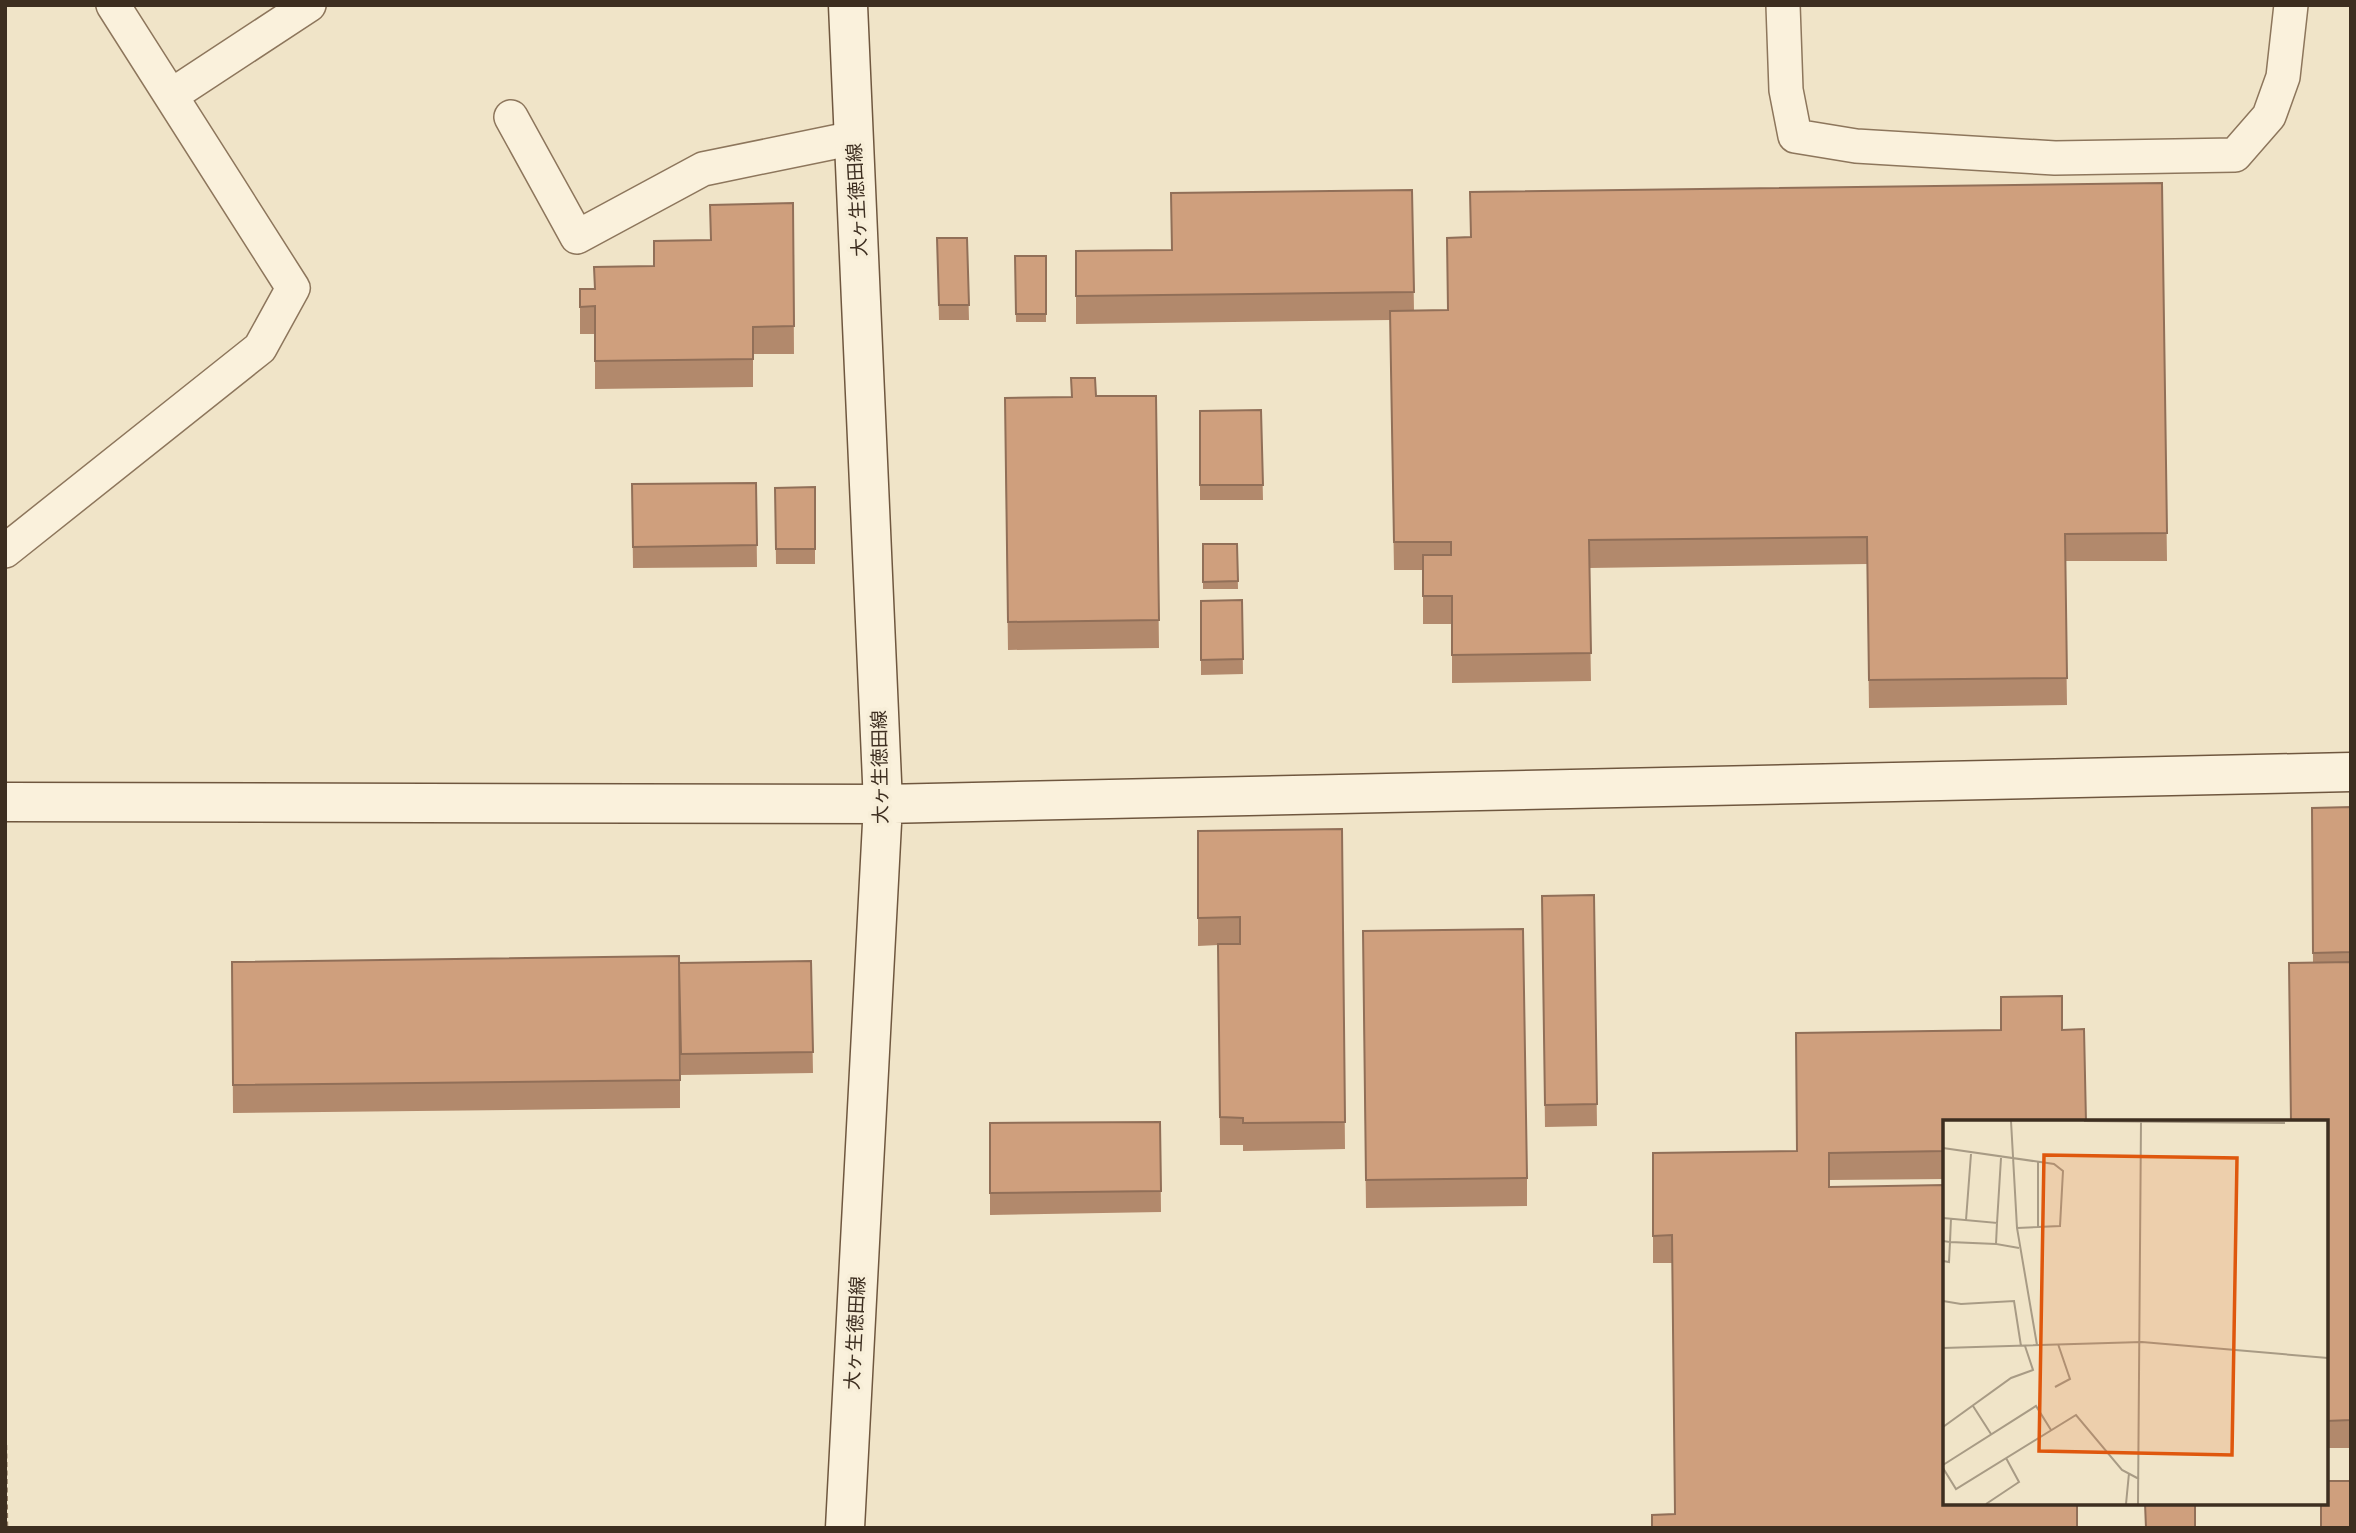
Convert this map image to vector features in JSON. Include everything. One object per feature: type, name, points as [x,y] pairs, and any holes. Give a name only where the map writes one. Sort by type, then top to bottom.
[{"type":"street","points":[[5,551],[260,348],[293,288],[113,5]]},
{"type":"street","points":[[172,95],[309,5]]},
{"type":"street","name":"大ヶ生徳田線","points":[[845,1528],[883,804],[848,5]]},
{"type":"street","points":[[1783,5],[1786,90],[1795,136],[1856,146],[2055,158],[2235,155],[2269,116],[2283,77],[2291,5]]},
{"type":"street","points":[[511,117],[578,237],[704,169],[854,138]]},
{"type":"street","points":[[5,803],[883,804],[2351,772]]},
{"type":"path","points":[[5,1445],[6,1528]]},
{"type":"building","points":[[2162,183],[2167,533],[2065,534],[2067,678],[1869,680],[1867,537],[1589,540],[1591,653],[1452,655],[1452,596],[1423,596],[1423,555],[1451,555],[1451,542],[1394,542],[1390,311],[1448,310],[1447,238],[1471,237],[1470,192]]},
{"type":"building","points":[[1412,190],[1414,292],[1076,296],[1076,251],[1172,250],[1171,193]]},
{"type":"building","points":[[793,203],[794,326],[753,327],[753,359],[595,361],[595,306],[580,307],[580,289],[595,289],[594,267],[654,266],[654,241],[711,240],[710,205]]},
{"type":"building","points":[[937,238],[967,238],[969,305],[939,305]]},
{"type":"building","points":[[1015,256],[1046,256],[1046,314],[1016,314]]},
{"type":"building","points":[[1071,378],[1095,378],[1096,396],[1156,396],[1159,620],[1008,622],[1005,398],[1072,397]]},
{"type":"building","points":[[1261,410],[1263,485],[1200,485],[1200,411]]},
{"type":"building","points":[[756,483],[757,545],[633,547],[632,484]]},
{"type":"building","points":[[815,487],[815,549],[776,549],[775,488]]},
{"type":"building","points":[[1203,544],[1237,544],[1238,581],[1203,582]]},
{"type":"building","points":[[1242,600],[1243,659],[1201,660],[1201,601]]},
{"type":"building","points":[[2351,807],[2351,952],[2313,953],[2312,808]]},
{"type":"building","points":[[1342,829],[1345,1122],[1243,1123],[1243,1118],[1220,1117],[1218,944],[1240,944],[1240,917],[1198,918],[1198,831]]},
{"type":"building","points":[[1594,895],[1597,1104],[1545,1105],[1542,896]]},
{"type":"building","points":[[1523,929],[1527,1178],[1366,1180],[1363,931]]},
{"type":"building","points":[[679,956],[680,1080],[233,1085],[232,962]]},
{"type":"building","points":[[811,961],[813,1052],[681,1054],[679,963]]},
{"type":"building","points":[[2351,962],[2351,1420],[2328,1421],[2328,1120],[2291,1120],[2289,963]]},
{"type":"building","points":[[2062,996],[2062,1030],[2084,1029],[2086,1120],[1943,1120],[1943,1151],[1829,1153],[1829,1187],[1943,1185],[1943,1505],[2077,1505],[2077,1528],[1652,1528],[1652,1515],[1675,1514],[1672,1235],[1653,1236],[1653,1153],[1797,1151],[1796,1033],[2001,1030],[2001,997]]},
{"type":"building","points":[[1160,1122],[1161,1191],[990,1193],[990,1123]]},
{"type":"building","points":[[2328,1481],[2351,1481],[2351,1528],[2321,1528],[2321,1505],[2328,1505]]},
{"type":"building","points":[[2145,1505],[2195,1505],[2195,1528],[2146,1528]]}]
